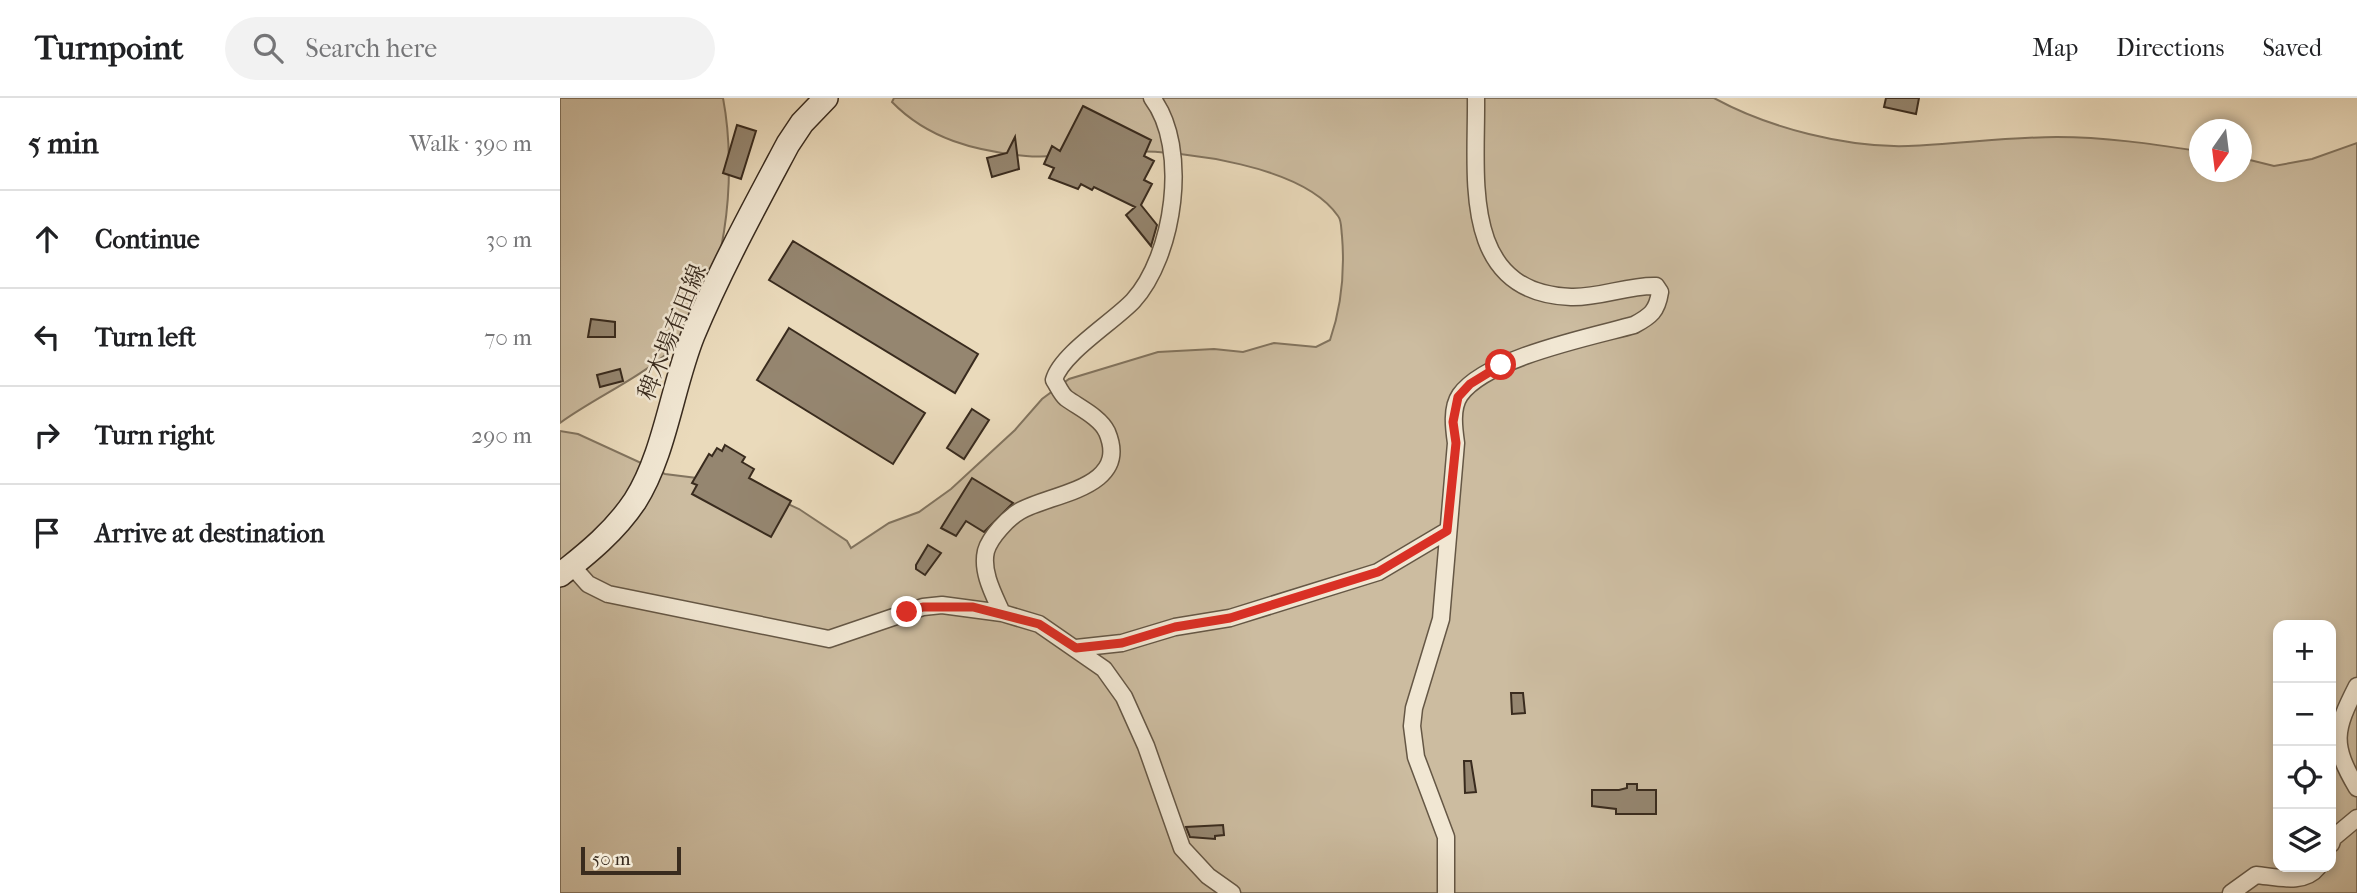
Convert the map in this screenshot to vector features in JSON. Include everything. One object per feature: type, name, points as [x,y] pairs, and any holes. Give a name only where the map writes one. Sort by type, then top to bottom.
[{"type":"main road","name":"稗木場有田線","points":[[566,571],[613,531],[646,482],[680,373],[712,293],[788,144],[802,123],[826,98]]},
{"type":"street","points":[[1002,612],[988,584],[986,552],[996,535],[1021,510],[1080,489],[1097,479],[1108,467],[1110,448],[1106,431],[1078,404],[1064,397],[1054,380],[1056,372],[1072,355],[1135,299],[1164,242],[1174,188],[1172,153],[1159,107],[1152,98]]},
{"type":"street","points":[[1446,893],[1446,837],[1416,757],[1412,726],[1414,708],[1441,619],[1456,443],[1453,422],[1458,397],[1470,384],[1501,365],[1634,325],[1651,316],[1658,306],[1660,292],[1656,286],[1646,286],[1610,294],[1570,297],[1528,288],[1512,280],[1482,234],[1477,213],[1476,98]]},
{"type":"street","points":[[1076,648],[1122,643],[1175,627],[1230,618],[1378,572],[1447,531]]},
{"type":"street","points":[[566,571],[608,594],[829,639],[923,607],[973,607],[1002,612],[1039,624],[1104,669],[1124,697],[1146,746],[1182,848],[1208,876],[1232,893]]},
{"type":"street","points":[[2357,686],[2337,741],[2340,760],[2357,788]]},
{"type":"street","points":[[2341,725],[2357,732]]},
{"type":"street","points":[[2336,836],[2357,818]]},
{"type":"street","points":[[2231,893],[2256,875],[2292,879],[2314,872]]},
{"type":"shaded area","points":[[560,98],[723,98],[729,161],[724,232],[717,266],[706,299],[690,327],[658,361],[560,423]]},
{"type":"shaded area","points":[[894,98],[1714,98],[1783,127],[1860,144],[1908,146],[2075,137],[2189,149],[2189,182],[2252,182],[2252,160],[2274,166],[2312,159],[2357,143],[2357,893],[560,893],[560,431],[578,434],[665,474],[745,484],[799,509],[847,541],[851,548],[889,523],[919,512],[951,489],[1015,430],[1042,399],[1069,379],[1158,352],[1214,349],[1243,352],[1274,343],[1316,347],[1330,340],[1342,289],[1341,223],[1338,216],[1321,199],[1298,184],[1241,164],[1179,154],[1126,151],[1038,157],[989,151],[953,141],[906,115],[892,102]]},
{"type":"building","points":[[1886,98],[1919,98],[1916,114],[1884,107]]},
{"type":"building","points":[[1083,106],[1151,140],[1144,156],[1154,161],[1144,180],[1152,184],[1141,205],[1157,225],[1151,246],[1126,215],[1135,207],[1094,187],[1092,190],[1081,184],[1078,189],[1049,178],[1054,168],[1044,164],[1052,146],[1060,151]]},
{"type":"building","points":[[737,125],[756,131],[741,179],[723,173]]},
{"type":"building","points":[[1015,137],[1019,169],[992,177],[987,158],[1007,153]]},
{"type":"building","points":[[793,241],[978,354],[955,393],[769,280]]},
{"type":"building","points":[[591,319],[615,322],[615,337],[588,337]]},
{"type":"building","points":[[789,328],[925,413],[893,464],[757,380]]},
{"type":"building","points":[[620,369],[623,381],[600,387],[597,375]]},
{"type":"building","points":[[972,409],[989,420],[964,459],[947,448]]},
{"type":"building","points":[[725,445],[745,457],[742,462],[754,469],[749,478],[791,501],[771,537],[692,494],[697,485],[692,483],[709,454],[712,456],[717,448],[722,451]]},
{"type":"building","points":[[972,478],[1013,503],[984,532],[966,521],[956,536],[941,528]]},
{"type":"building","points":[[928,545],[941,553],[925,575],[916,569],[916,565]]},
{"type":"building","points":[[1511,693],[1523,693],[1525,713],[1512,714]]},
{"type":"building","points":[[1464,761],[1471,761],[1476,792],[1465,793]]},
{"type":"building","points":[[1627,784],[1637,784],[1637,790],[1656,790],[1656,814],[1616,814],[1616,809],[1592,806],[1592,790],[1619,790],[1627,788]]},
{"type":"building","points":[[1223,825],[1224,835],[1215,836],[1215,839],[1190,837],[1186,827]]},
{"type":"route","points":[[907,612],[942,605],[1002,612],[1039,624],[1076,648],[1122,643],[1175,627],[1230,618],[1378,572],[1447,531],[1456,443],[1453,422],[1458,397],[1470,384],[1501,365]]}]
